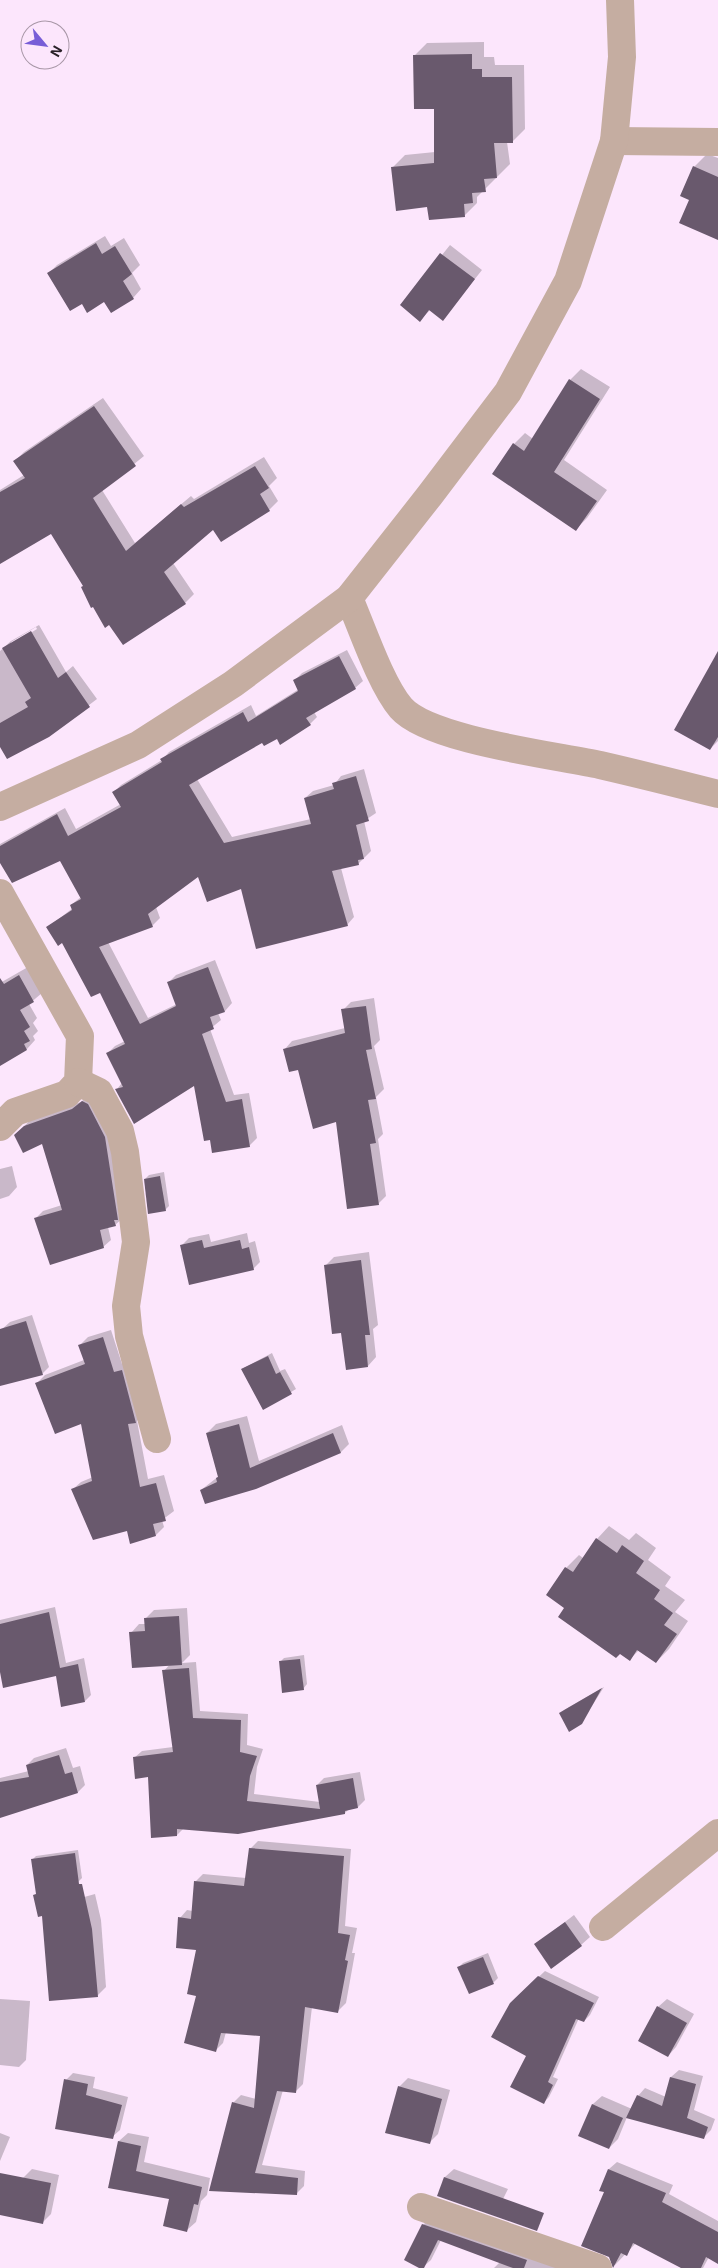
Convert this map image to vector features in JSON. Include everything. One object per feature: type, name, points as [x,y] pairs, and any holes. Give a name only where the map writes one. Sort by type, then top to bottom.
[{"type":"street","points":[[0,807],[138,745],[233,684],[349,598],[508,392],[568,281],[614,141],[622,57],[620,0]]},
{"type":"street","points":[[614,141],[718,142]]},
{"type":"street","points":[[349,598],[388,687],[401,708],[420,722],[457,736],[600,765],[718,794]]},
{"type":"street","points":[[0,893],[80,1036],[78,1082],[66,1094],[14,1112],[0,1127]]},
{"type":"street","points":[[78,1082],[99,1092],[120,1131],[125,1152],[136,1242],[126,1306],[129,1336],[157,1439]]},
{"type":"street","points":[[603,1927],[718,1832]]},
{"type":"street","points":[[421,2207],[598,2268]]},
{"type":"building","points":[[472,54],[472,69],[482,69],[482,77],[512,77],[513,143],[494,143],[497,178],[484,179],[486,192],[472,193],[473,203],[464,204],[465,217],[429,220],[427,207],[396,211],[391,167],[434,163],[434,109],[414,109],[413,55]]},
{"type":"building","points":[[693,166],[718,177],[718,240],[679,223],[689,200],[680,196]]},
{"type":"building","points":[[96,243],[102,254],[115,246],[132,274],[123,281],[134,299],[111,313],[104,302],[87,313],[82,304],[70,311],[47,273]]},
{"type":"building","points":[[440,253],[475,279],[443,321],[429,310],[420,322],[400,305]]},
{"type":"building","points":[[569,379],[600,399],[554,472],[597,501],[576,531],[492,474],[513,443],[524,451]]},
{"type":"building","points":[[94,406],[136,466],[93,498],[126,551],[181,504],[184,507],[255,466],[269,488],[260,494],[270,511],[221,542],[213,530],[164,572],[186,604],[123,645],[109,625],[105,628],[93,607],[91,608],[81,587],[83,586],[51,534],[0,564],[0,492],[25,478],[13,461]]},
{"type":"building","points":[[31,631],[58,678],[66,672],[90,707],[49,737],[7,759],[0,747],[0,723],[28,707],[25,702],[31,698],[2,648]]},
{"type":"building","points":[[718,651],[718,737],[710,750],[674,730]]},
{"type":"building","points":[[339,656],[356,689],[306,718],[311,725],[280,745],[277,739],[264,746],[262,743],[189,785],[224,843],[311,824],[304,798],[334,789],[332,783],[356,776],[369,821],[356,825],[364,859],[358,860],[359,865],[332,871],[348,926],[256,949],[241,889],[207,902],[198,877],[148,914],[153,927],[99,947],[140,1024],[176,1006],[167,982],[208,967],[225,1012],[210,1017],[214,1029],[202,1034],[226,1102],[242,1099],[250,1147],[212,1153],[210,1140],[204,1141],[194,1086],[134,1124],[115,1089],[123,1087],[106,1053],[125,1044],[100,993],[91,997],[62,943],[58,946],[46,927],[72,910],[70,905],[81,899],[60,861],[12,883],[0,863],[0,846],[57,814],[68,836],[121,807],[112,792],[162,762],[160,759],[243,712],[248,722],[298,691],[293,680]]},
{"type":"building","points":[[19,975],[34,1002],[20,1010],[30,1027],[24,1031],[30,1041],[24,1044],[27,1050],[0,1066],[0,978],[4,984]]},
{"type":"building","points":[[366,1006],[372,1049],[366,1050],[376,1099],[368,1100],[376,1143],[370,1144],[379,1205],[347,1209],[336,1122],[313,1129],[298,1070],[289,1072],[283,1049],[345,1033],[341,1009]]},
{"type":"building","points":[[82,1101],[88,1104],[105,1137],[118,1220],[114,1220],[116,1226],[100,1230],[104,1248],[50,1265],[34,1218],[62,1210],[42,1144],[23,1153],[14,1135],[24,1126],[72,1109]]},
{"type":"building","points":[[160,1176],[166,1211],[148,1214],[144,1179]]},
{"type":"building","points":[[202,1240],[204,1248],[240,1240],[242,1249],[249,1247],[254,1270],[189,1285],[180,1245]]},
{"type":"building","points":[[361,1260],[370,1335],[365,1335],[368,1367],[346,1370],[341,1333],[332,1334],[324,1265]]},
{"type":"building","points":[[26,1321],[43,1375],[0,1386],[0,1329]]},
{"type":"building","points":[[103,1337],[114,1372],[122,1370],[136,1423],[128,1424],[140,1487],[156,1483],[166,1521],[153,1524],[156,1536],[130,1544],[127,1531],[93,1540],[71,1489],[92,1481],[81,1424],[55,1434],[35,1383],[85,1364],[78,1345]]},
{"type":"building","points":[[268,1356],[276,1374],[280,1372],[292,1394],[263,1410],[241,1369]]},
{"type":"building","points":[[239,1424],[250,1468],[333,1433],[341,1453],[256,1489],[205,1504],[200,1490],[217,1482],[216,1478],[218,1477],[206,1433]]},
{"type":"building","points":[[596,1538],[617,1553],[622,1545],[644,1561],[636,1573],[660,1590],[654,1599],[673,1613],[664,1625],[677,1634],[656,1663],[637,1650],[630,1661],[620,1654],[616,1658],[558,1617],[564,1608],[546,1595],[565,1567],[573,1572]]},
{"type":"building","points":[[49,1612],[60,1668],[78,1664],[85,1702],[61,1707],[56,1676],[3,1688],[0,1672],[0,1624]]},
{"type":"building","points":[[179,1616],[182,1665],[132,1668],[129,1632],[145,1631],[144,1618]]},
{"type":"building","points":[[300,1659],[304,1690],[282,1693],[279,1661]]},
{"type":"building","points":[[189,1668],[193,1718],[241,1720],[240,1752],[257,1756],[250,1776],[247,1801],[320,1809],[316,1785],[353,1778],[358,1808],[345,1811],[345,1814],[238,1834],[177,1829],[177,1836],[151,1838],[148,1777],[135,1779],[133,1757],[173,1752],[162,1670]]},
{"type":"building","points":[[602,1688],[582,1724],[569,1732],[559,1713]]},
{"type":"building","points":[[59,1755],[65,1774],[72,1772],[78,1793],[0,1818],[0,1782],[29,1777],[26,1765]]},
{"type":"building","points":[[249,1848],[344,1856],[338,1933],[350,1935],[345,1960],[348,1961],[338,2013],[305,2007],[296,2093],[277,2091],[255,2173],[298,2178],[297,2195],[209,2191],[232,2102],[254,2108],[260,2036],[221,2033],[216,2052],[184,2043],[196,1996],[187,1994],[196,1950],[176,1948],[178,1917],[191,1919],[194,1881],[244,1886]]},
{"type":"building","points":[[75,1853],[79,1884],[82,1884],[92,1929],[98,1997],[49,2001],[42,1916],[38,1917],[33,1895],[36,1894],[31,1859]]},
{"type":"building","points":[[565,1922],[582,1946],[551,1969],[534,1944]]},
{"type":"building","points":[[483,1957],[494,1984],[469,1994],[457,1967]]},
{"type":"building","points":[[538,1976],[594,2003],[584,2022],[576,2019],[548,2082],[553,2085],[544,2104],[510,2087],[526,2056],[491,2037],[510,2003]]},
{"type":"building","points":[[657,2006],[687,2023],[668,2057],[638,2041]]},
{"type":"building","points":[[670,2077],[696,2084],[687,2118],[708,2127],[704,2139],[626,2118],[637,2095],[662,2106]]},
{"type":"building","points":[[64,2079],[88,2084],[86,2095],[122,2105],[113,2139],[55,2129]]},
{"type":"building","points":[[398,2086],[442,2099],[430,2144],[385,2133]]},
{"type":"building","points":[[592,2104],[623,2118],[609,2149],[578,2136]]},
{"type":"building","points":[[118,2141],[141,2146],[136,2171],[202,2187],[198,2205],[194,2204],[187,2232],[163,2226],[169,2199],[108,2188]]},
{"type":"building","points":[[608,2169],[666,2193],[662,2202],[718,2232],[718,2264],[706,2257],[701,2268],[681,2268],[633,2243],[627,2256],[621,2253],[613,2268],[609,2257],[581,2246],[604,2192],[599,2191]]},
{"type":"building","points":[[0,2173],[51,2183],[43,2224],[0,2215]]},
{"type":"building","points":[[444,2177],[544,2213],[537,2231],[437,2196]]},
{"type":"building","points":[[422,2224],[527,2260],[524,2268],[513,2268],[438,2240],[424,2268],[419,2268],[404,2260]]}]
